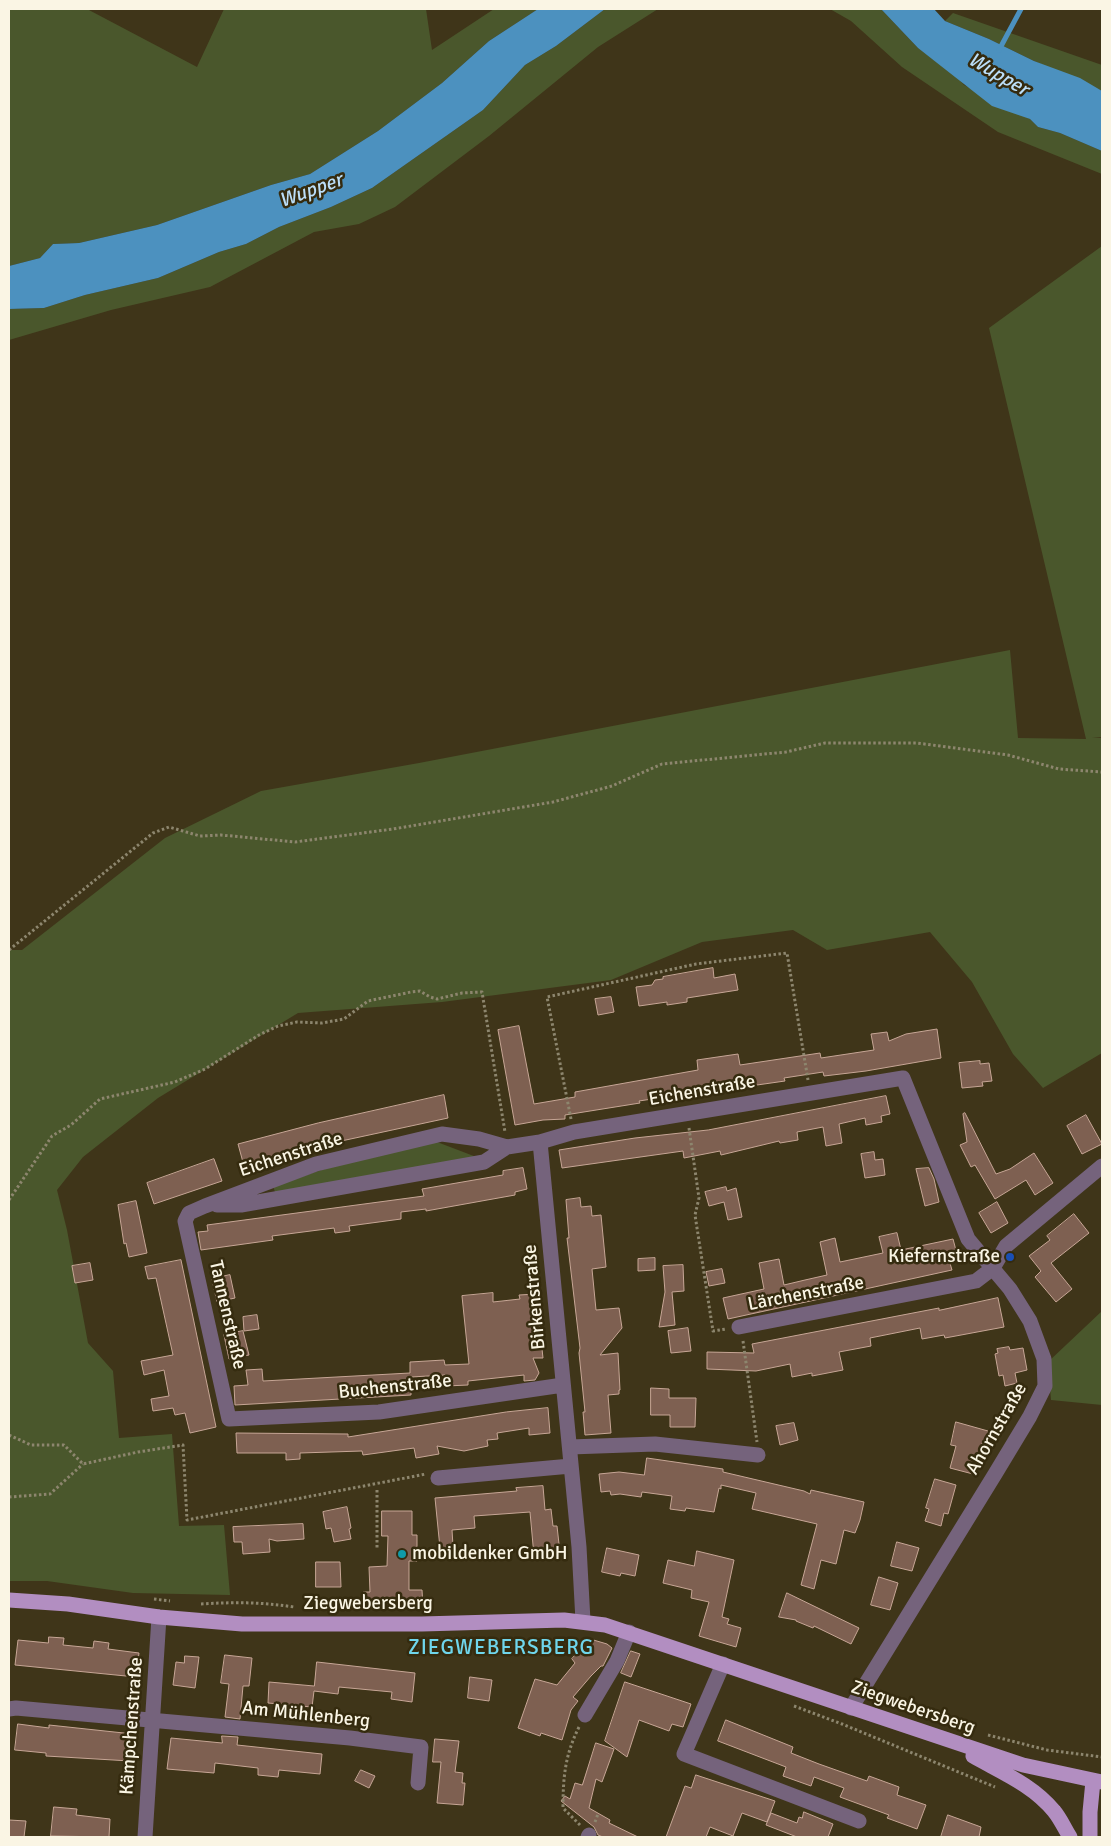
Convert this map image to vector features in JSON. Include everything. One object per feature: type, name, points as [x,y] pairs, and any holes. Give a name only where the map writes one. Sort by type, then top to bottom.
[{"type":"main road","name":"Ziegwebersberg","points":[[9,1600],[68,1604],[159,1617],[242,1624],[358,1625],[583,1621],[605,1624],[948,1741],[1023,1765],[1098,1782]]},
{"type":"main road","points":[[948,1741],[1026,1785],[1055,1812],[1070,1837]]},
{"type":"main road","points":[[1090,1837],[1090,1812],[1098,1782]]},
{"type":"street","name":"Eichenstraße","points":[[206,1206],[241,1205],[474,1164],[484,1162],[508,1147],[540,1142],[574,1132],[903,1078]]},
{"type":"street","name":"Ahornstraße","points":[[851,1708],[1000,1466],[1030,1416],[1045,1386],[1044,1359],[1030,1321],[1010,1289],[968,1239],[903,1078]]},
{"type":"street","name":"Eichenstraße","points":[[185,1221],[189,1213],[316,1164],[442,1134],[479,1138],[508,1147]]},
{"type":"street","name":"Birkenstraße","points":[[540,1142],[579,1546],[583,1621]]},
{"type":"street","points":[[993,1268],[1006,1246],[1102,1166]]},
{"type":"street","name":"Tannenstraße","points":[[185,1221],[229,1419]]},
{"type":"street","name":"Lärchenstraße","points":[[740,1327],[976,1281],[993,1268]]},
{"type":"street","name":"Buchenstraße","points":[[229,1419],[379,1412],[563,1384]]},
{"type":"street","points":[[570,1447],[655,1444],[758,1455]]},
{"type":"street","points":[[438,1478],[571,1466]]},
{"type":"street","name":"Kämpchenstraße","points":[[145,1837],[159,1617]]},
{"type":"street","points":[[585,1715],[617,1661],[629,1632]]},
{"type":"street","points":[[723,1664],[684,1754],[859,1821]]},
{"type":"street","points":[[9,1709],[16,1708],[152,1720]]},
{"type":"street","name":"Am Mühlenberg","points":[[152,1720],[350,1738],[421,1747],[418,1783]]},
{"type":"path","points":[[9,950],[153,833],[169,827],[200,836],[221,835],[295,842],[553,802],[612,786],[662,764],[786,752],[825,743],[917,743],[1008,755],[1059,769],[1102,772]]},
{"type":"path","points":[[574,1132],[547,997],[696,964],[787,953],[810,1093]]},
{"type":"path","points":[[9,1200],[52,1136],[71,1125],[100,1098],[176,1082],[205,1069],[278,1026],[297,1022],[322,1023],[344,1019],[368,1002],[420,991],[430,997],[437,998],[462,993],[482,992],[508,1147]]},
{"type":"path","points":[[687,1113],[699,1198],[695,1215],[713,1331],[740,1327],[745,1350],[758,1455]]},
{"type":"path","points":[[9,1435],[31,1445],[64,1445],[82,1464]]},
{"type":"path","points":[[9,1497],[50,1494],[82,1464],[183,1444],[187,1520],[410,1476],[433,1473],[438,1478]]},
{"type":"path","points":[[377,1490],[377,1550]]},
{"type":"path","points":[[790,1705],[842,1724],[1003,1790]]},
{"type":"path","points":[[585,1715],[569,1746],[563,1778],[563,1808],[588,1836]]},
{"type":"green space","points":[[9,9],[87,9],[197,67],[224,9],[426,9],[432,50],[494,9],[538,9],[489,41],[442,83],[378,131],[310,174],[271,185],[157,225],[79,243],[53,244],[40,258],[9,266]]},
{"type":"green space","points":[[605,9],[658,9],[598,47],[489,136],[395,207],[359,224],[314,232],[210,287],[111,310],[9,340],[9,309],[44,308],[85,295],[158,278],[219,252],[246,244],[279,227],[331,207],[372,188],[483,110],[525,65],[556,46]]},
{"type":"green space","points":[[830,9],[881,9],[918,48],[957,77],[964,85],[1030,119],[1038,127],[1060,133],[1102,151],[1102,174],[998,132],[902,67],[851,21]]},
{"type":"green space","points":[[953,13],[1102,65],[1102,91],[945,21]]},
{"type":"green space","points":[[1102,246],[1102,737],[1092,738],[1102,738],[1102,1053],[1043,1088],[1013,1054],[972,982],[930,932],[827,950],[793,930],[702,942],[611,980],[442,1002],[298,1013],[158,1098],[83,1157],[57,1190],[67,1230],[88,1343],[113,1371],[119,1438],[172,1434],[179,1526],[224,1525],[230,1595],[133,1593],[47,1581],[9,1581],[9,950],[22,950],[165,838],[261,791],[419,763],[1010,650],[1018,738],[1086,739],[989,328]]},
{"type":"green space","points":[[437,1142],[479,1158],[276,1195],[273,1186],[349,1161]]},
{"type":"green space","points":[[1102,1311],[1102,1405],[1051,1400],[1048,1362]]},
{"type":"water","name":"Wupper","points":[[538,9],[605,9],[556,46],[525,65],[483,110],[372,188],[331,207],[279,227],[246,244],[219,252],[158,278],[85,295],[44,308],[9,309],[9,266],[40,258],[53,244],[79,243],[157,225],[271,185],[310,174],[378,131],[442,83],[489,41]]},
{"type":"water","name":"Wupper","points":[[881,9],[934,9],[945,21],[989,39],[1034,61],[1080,78],[1102,91],[1102,151],[1060,133],[1038,127],[1030,119],[992,106],[918,48]]},
{"type":"building","points":[[713,968],[714,978],[735,974],[738,990],[687,998],[687,1002],[667,1005],[667,1002],[639,1006],[636,987],[652,985],[655,980],[663,979],[663,977]]},
{"type":"building","points":[[611,997],[614,1012],[598,1015],[595,999]]},
{"type":"building","points":[[519,1026],[534,1104],[575,1097],[575,1092],[698,1070],[697,1060],[738,1054],[740,1065],[820,1053],[821,1058],[874,1050],[871,1034],[887,1032],[889,1041],[906,1034],[937,1029],[941,1058],[866,1071],[824,1076],[823,1072],[784,1078],[785,1081],[743,1087],[743,1085],[639,1101],[640,1103],[565,1115],[565,1119],[543,1120],[515,1125],[498,1030]]},
{"type":"building","points":[[980,1061],[980,1064],[989,1063],[992,1081],[982,1082],[983,1086],[962,1088],[959,1063]]},
{"type":"building","points":[[444,1095],[448,1118],[318,1146],[244,1166],[238,1144],[318,1123]]},
{"type":"building","points":[[886,1096],[890,1114],[881,1116],[882,1122],[866,1125],[865,1118],[839,1124],[842,1143],[826,1146],[823,1127],[797,1132],[798,1140],[780,1143],[779,1141],[721,1155],[720,1151],[684,1158],[683,1151],[562,1168],[559,1150],[635,1138],[708,1130]]},
{"type":"building","points":[[965,1113],[996,1174],[1010,1169],[1034,1153],[1053,1183],[1035,1195],[1026,1180],[995,1199],[975,1165],[971,1167],[960,1145],[967,1142],[963,1114]]},
{"type":"building","points":[[1086,1115],[1102,1144],[1082,1154],[1067,1126]]},
{"type":"building","points":[[874,1152],[875,1160],[883,1159],[885,1175],[865,1178],[861,1154]]},
{"type":"building","points":[[214,1159],[222,1181],[154,1204],[147,1183]]},
{"type":"building","points":[[523,1168],[527,1189],[515,1192],[515,1195],[426,1211],[426,1209],[401,1212],[401,1219],[349,1226],[350,1231],[335,1233],[334,1228],[272,1236],[273,1240],[201,1250],[198,1232],[208,1231],[207,1225],[424,1196],[422,1189],[503,1175],[503,1171]]},
{"type":"building","points":[[929,1168],[934,1179],[939,1202],[925,1206],[916,1169]]},
{"type":"building","points":[[726,1187],[727,1191],[736,1188],[742,1217],[728,1220],[724,1202],[709,1206],[705,1192]]},
{"type":"building","points":[[580,1198],[581,1207],[591,1206],[592,1216],[601,1215],[606,1267],[592,1269],[596,1310],[619,1308],[622,1328],[600,1355],[618,1353],[620,1390],[619,1394],[608,1395],[611,1433],[585,1435],[580,1348],[567,1238],[569,1238],[566,1200]]},
{"type":"building","points":[[136,1201],[147,1253],[129,1257],[126,1243],[124,1244],[118,1205]]},
{"type":"building","points":[[997,1202],[1008,1223],[991,1233],[979,1213]]},
{"type":"building","points":[[1074,1214],[1089,1233],[1051,1263],[1072,1289],[1056,1302],[1035,1277],[1041,1271],[1029,1256],[1050,1240],[1047,1236]]},
{"type":"building","points":[[897,1233],[901,1250],[953,1239],[958,1258],[949,1260],[952,1270],[728,1319],[723,1298],[764,1289],[759,1263],[779,1259],[784,1285],[827,1275],[820,1242],[835,1238],[840,1262],[883,1253],[879,1237]]},
{"type":"building","points":[[655,1258],[655,1270],[638,1271],[638,1259]]},
{"type":"building","points":[[181,1260],[216,1427],[190,1433],[185,1413],[175,1415],[173,1408],[153,1411],[151,1399],[169,1396],[164,1370],[144,1375],[141,1361],[173,1355],[156,1278],[148,1279],[145,1267]]},
{"type":"building","points":[[90,1263],[93,1280],[75,1283],[72,1266]]},
{"type":"building","points":[[683,1265],[684,1291],[672,1292],[675,1325],[659,1327],[665,1292],[663,1266]]},
{"type":"building","points":[[722,1269],[725,1283],[709,1286],[706,1272]]},
{"type":"building","points":[[230,1275],[235,1298],[217,1302],[212,1279]]},
{"type":"building","points":[[493,1293],[493,1302],[520,1299],[519,1295],[536,1294],[543,1358],[533,1358],[539,1373],[535,1380],[524,1381],[524,1375],[468,1381],[468,1385],[446,1386],[445,1375],[411,1377],[411,1395],[235,1405],[234,1386],[248,1385],[246,1370],[262,1369],[263,1381],[410,1373],[410,1362],[444,1360],[445,1365],[469,1364],[462,1296]]},
{"type":"building","points":[[998,1298],[1004,1327],[945,1338],[944,1335],[922,1339],[920,1328],[870,1338],[871,1346],[839,1352],[843,1370],[812,1376],[812,1373],[792,1377],[790,1364],[756,1371],[707,1369],[707,1352],[754,1353],[752,1344]]},
{"type":"building","points":[[257,1315],[259,1329],[244,1331],[243,1317]]},
{"type":"building","points":[[688,1328],[691,1351],[671,1353],[668,1331]]},
{"type":"building","points":[[243,1331],[249,1355],[229,1359],[224,1335]]},
{"type":"building","points":[[1009,1347],[1010,1350],[1023,1348],[1027,1370],[1015,1373],[1017,1383],[1005,1386],[1003,1375],[999,1376],[995,1354],[998,1353],[997,1349]]},
{"type":"building","points":[[651,1388],[669,1389],[669,1398],[696,1398],[695,1427],[670,1427],[670,1415],[651,1415]]},
{"type":"building","points":[[548,1408],[550,1433],[529,1435],[529,1428],[497,1433],[498,1439],[487,1440],[488,1446],[464,1451],[437,1446],[439,1454],[416,1458],[414,1448],[363,1455],[362,1451],[300,1453],[300,1459],[286,1460],[286,1453],[237,1453],[236,1433],[348,1434],[348,1437],[506,1412]]},
{"type":"building","points":[[956,1422],[988,1431],[985,1443],[982,1443],[973,1474],[950,1468],[956,1446],[951,1445]]},
{"type":"building","points":[[794,1423],[798,1440],[780,1445],[776,1426]]},
{"type":"building","points":[[647,1458],[723,1469],[723,1472],[810,1494],[811,1490],[864,1502],[860,1520],[855,1533],[844,1530],[836,1564],[821,1560],[814,1589],[801,1585],[817,1524],[752,1509],[756,1493],[721,1485],[714,1512],[686,1508],[685,1511],[670,1509],[672,1496],[642,1492],[641,1497],[620,1494],[611,1495],[610,1491],[601,1492],[599,1474],[619,1472],[644,1475]]},
{"type":"building","points":[[935,1479],[956,1485],[948,1514],[944,1513],[941,1526],[925,1521],[929,1509],[926,1508]]},
{"type":"building","points":[[543,1486],[545,1510],[551,1509],[553,1526],[557,1526],[560,1553],[534,1556],[530,1512],[474,1516],[475,1528],[452,1530],[453,1546],[440,1548],[435,1498],[517,1491],[516,1488]]},
{"type":"building","points":[[347,1507],[351,1539],[334,1542],[331,1528],[326,1529],[323,1512]]},
{"type":"building","points":[[382,1511],[412,1511],[412,1535],[417,1535],[417,1561],[409,1561],[409,1590],[422,1590],[423,1607],[363,1608],[363,1592],[370,1592],[369,1567],[387,1566],[388,1536],[382,1536]]},
{"type":"building","points":[[303,1524],[304,1539],[277,1541],[269,1539],[270,1552],[243,1554],[242,1542],[234,1542],[233,1527]]},
{"type":"building","points":[[897,1542],[919,1548],[912,1571],[891,1566]]},
{"type":"building","points":[[607,1548],[639,1555],[635,1576],[621,1573],[620,1576],[602,1572]]},
{"type":"building","points":[[697,1551],[734,1560],[722,1617],[729,1619],[727,1624],[741,1628],[736,1647],[699,1636],[709,1602],[691,1598],[692,1590],[663,1583],[668,1560],[694,1566]]},
{"type":"building","points":[[316,1562],[340,1562],[341,1587],[316,1587]]},
{"type":"building","points":[[879,1577],[898,1583],[890,1610],[871,1605]]},
{"type":"building","points":[[787,1593],[859,1628],[851,1644],[814,1626],[813,1628],[796,1620],[779,1617]]},
{"type":"building","points":[[49,1637],[64,1638],[63,1645],[93,1648],[94,1641],[109,1643],[108,1649],[139,1653],[136,1677],[15,1665],[18,1640],[48,1643]]},
{"type":"building","points":[[590,1639],[607,1644],[612,1648],[603,1666],[591,1676],[573,1697],[578,1701],[571,1710],[562,1740],[541,1733],[540,1736],[518,1728],[535,1679],[557,1685],[575,1663],[572,1659]]},
{"type":"building","points":[[631,1651],[640,1654],[631,1677],[621,1673]]},
{"type":"building","points":[[225,1655],[252,1658],[249,1686],[243,1686],[240,1719],[225,1717],[229,1684],[221,1683]]},
{"type":"building","points":[[185,1656],[199,1657],[195,1688],[173,1685],[176,1662],[184,1663]]},
{"type":"building","points":[[317,1662],[415,1673],[412,1702],[391,1699],[392,1692],[339,1687],[338,1694],[314,1691],[312,1707],[268,1703],[269,1682],[314,1686]]},
{"type":"building","points":[[470,1677],[492,1680],[489,1701],[468,1698]]},
{"type":"building","points":[[625,1682],[691,1704],[683,1727],[672,1724],[669,1731],[639,1720],[627,1757],[605,1741]]},
{"type":"building","points":[[726,1720],[793,1747],[791,1753],[819,1764],[867,1781],[869,1776],[899,1787],[897,1795],[926,1805],[917,1829],[887,1818],[889,1815],[840,1797],[844,1788],[814,1777],[811,1786],[783,1776],[786,1767],[718,1741]]},
{"type":"building","points":[[18,1724],[49,1728],[49,1725],[133,1734],[130,1761],[46,1756],[46,1753],[15,1750]]},
{"type":"building","points":[[222,1736],[238,1737],[237,1745],[322,1754],[320,1774],[279,1770],[278,1777],[258,1775],[258,1768],[215,1763],[214,1773],[167,1769],[171,1738],[222,1743]]},
{"type":"building","points":[[435,1739],[459,1741],[455,1772],[463,1773],[462,1783],[465,1783],[463,1805],[437,1803],[441,1762],[433,1762]]},
{"type":"building","points":[[596,1743],[614,1749],[602,1782],[596,1779],[589,1808],[610,1820],[609,1823],[638,1837],[603,1837],[598,1835],[594,1827],[561,1801],[565,1796],[570,1799],[575,1783],[582,1785]]},
{"type":"building","points":[[361,1770],[375,1776],[369,1788],[355,1781]]},
{"type":"building","points":[[696,1775],[775,1801],[767,1822],[742,1813],[733,1836],[710,1827],[706,1837],[666,1837],[685,1786],[691,1788]]},
{"type":"building","points":[[54,1807],[77,1809],[76,1815],[110,1819],[109,1837],[51,1836]]},
{"type":"building","points":[[804,1812],[833,1824],[828,1837],[797,1837],[766,1825],[771,1813],[797,1823],[799,1817],[802,1818]]},
{"type":"building","points":[[948,1815],[981,1827],[979,1837],[941,1837]]},
{"type":"building","points":[[9,1820],[26,1821],[24,1837],[9,1837]]},
{"type":"waterway","name":"Wupper","points":[[999,50],[1021,9]]},
{"type":"place","name":"Kiefernstraße","points":[[1010,1257]]},
{"type":"place","name":"mobildenker GmbH","points":[[402,1554]]},
{"type":"district","name":"ZIEGWEBERSBERG","points":[[501,1648]]}]
